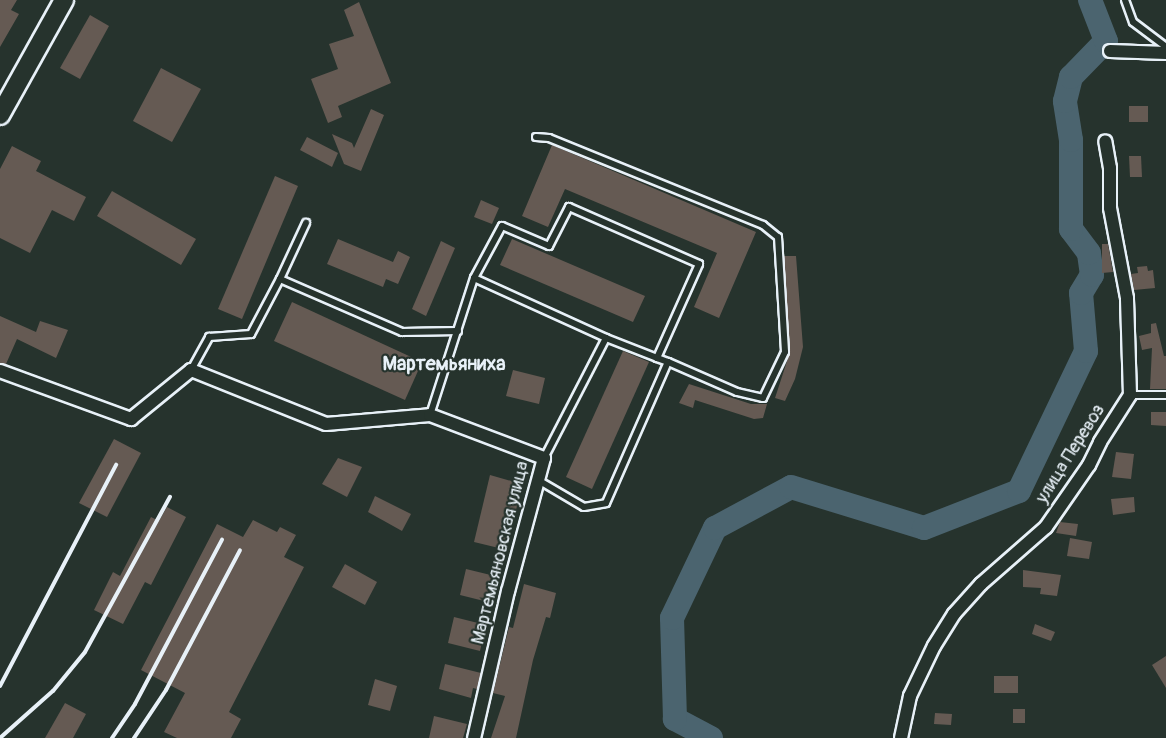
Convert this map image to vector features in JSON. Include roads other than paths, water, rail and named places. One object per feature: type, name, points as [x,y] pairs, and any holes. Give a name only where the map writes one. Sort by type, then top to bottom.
[{"type":"street","points":[[0,115],[63,0]]},
{"type":"street","points":[[1110,51],[1166,53]]},
{"type":"street","name":"улица Перевоз","points":[[901,738],[910,696],[934,646],[954,614],[981,584],[1046,527],[1089,465],[1100,442],[1130,395],[1127,298],[1110,208],[1110,168],[1105,141]]},
{"type":"street","points":[[0,371],[131,419],[191,370]]},
{"type":"street","name":"Мартемьяновская улица","points":[[191,370],[326,424],[430,415],[544,458],[508,591],[474,738]]},
{"type":"lane","points":[[1125,0],[1132,22],[1166,46]]},
{"type":"lane","points":[[474,278],[606,338],[736,392],[763,398],[785,352],[778,237],[763,225],[549,138],[536,138]]},
{"type":"lane","points":[[430,415],[474,278],[502,226],[549,246],[569,207],[699,264],[657,358]]},
{"type":"lane","points":[[191,370],[209,337],[251,334],[306,223]]},
{"type":"lane","points":[[280,279],[402,332],[458,331]]},
{"type":"lane","points":[[544,458],[606,338]]},
{"type":"lane","points":[[538,480],[584,507],[606,503],[668,362]]},
{"type":"lane","points":[[1130,395],[1166,395]]},
{"type":"waterway","points":[[711,738],[675,719],[672,618],[715,528],[791,487],[924,528],[1019,491],[1086,351],[1081,293],[1092,275],[1089,253],[1071,229],[1071,140],[1065,101],[1071,77],[1106,41],[1090,0]]},
{"type":"railway","points":[[0,686],[116,465]]},
{"type":"railway","points":[[0,738],[53,691],[85,652],[170,497]]},
{"type":"railway","points":[[112,738],[135,704],[222,540]]},
{"type":"railway","points":[[134,738],[166,690],[240,550]]},
{"type":"district","name":"Мартемьяниха","points":[[444,363]]}]
